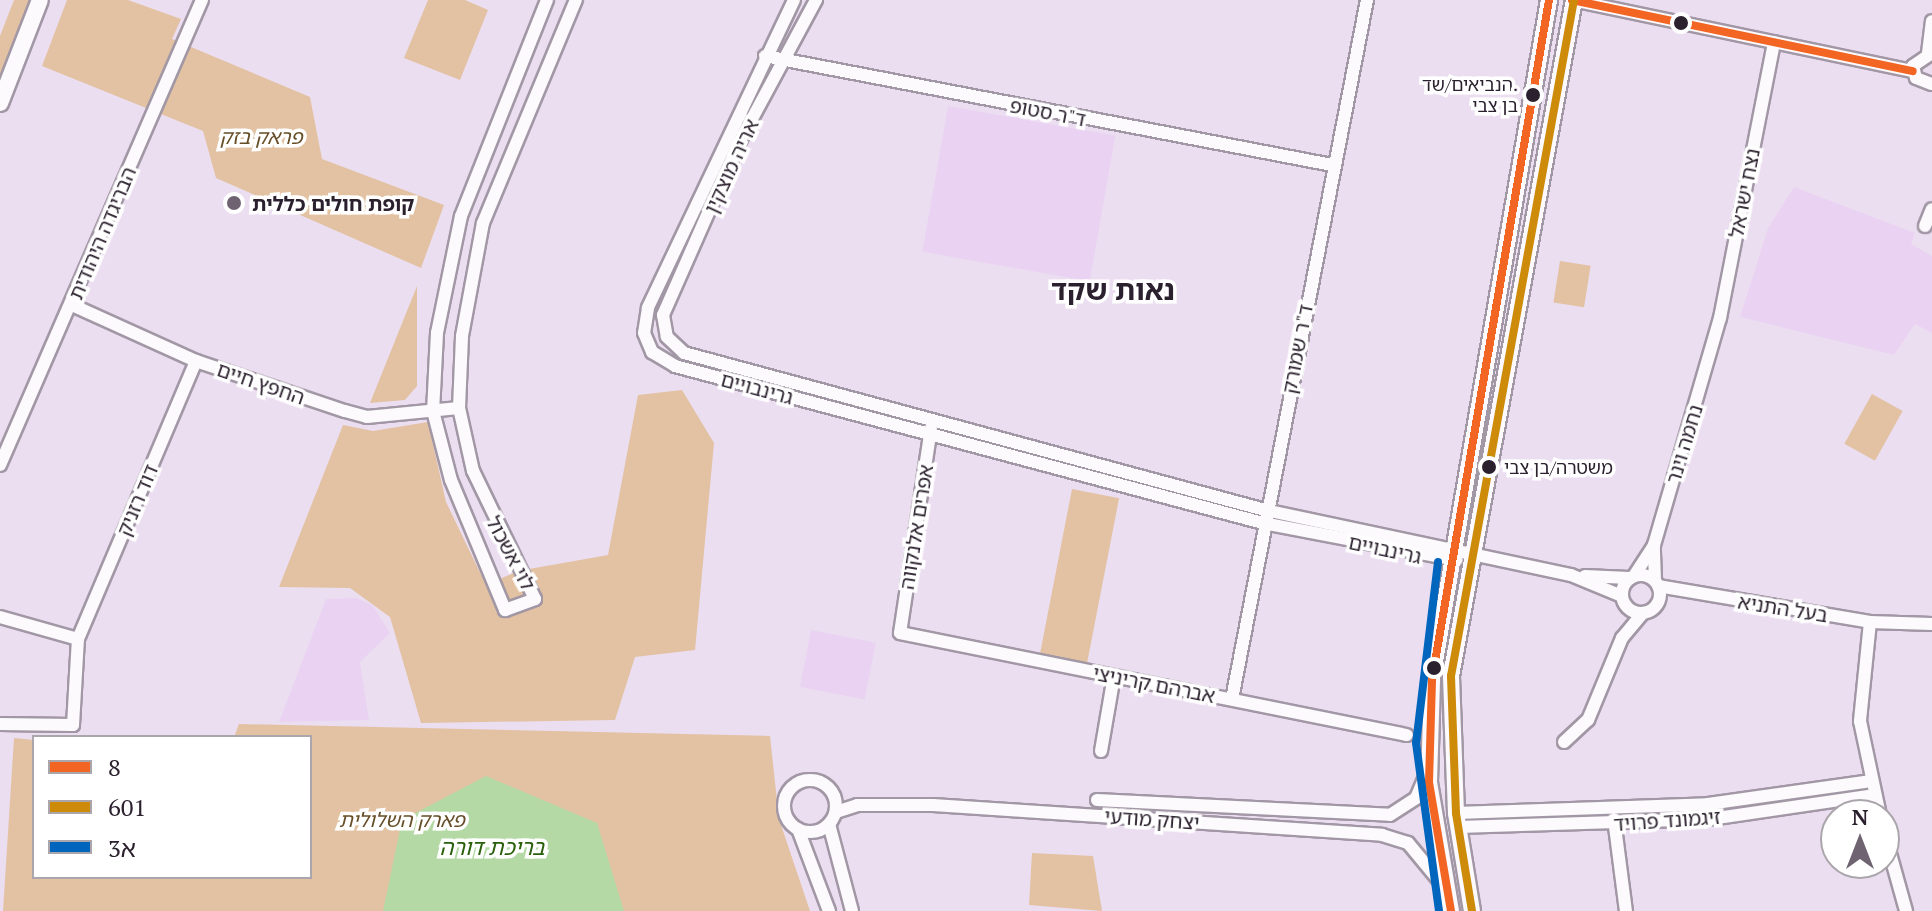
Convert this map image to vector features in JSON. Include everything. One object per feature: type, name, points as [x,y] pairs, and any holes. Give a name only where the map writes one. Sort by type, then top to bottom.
[{"type":"main road","points":[[0,103],[40,0]]},
{"type":"main road","points":[[1451,911],[1429,764],[1432,679],[1549,0]]},
{"type":"main road","points":[[1472,911],[1457,820],[1451,687],[1471,555],[1573,0]]},
{"type":"street","name":"הבריגדה היהודית","points":[[0,465],[202,0]]},
{"type":"street","name":"לוי אשכול","points":[[547,0],[461,216],[442,282],[433,411],[477,551],[505,610],[521,609],[535,599],[489,514],[459,408],[468,285],[483,223],[576,0]]},
{"type":"street","name":"אריה מוצקין","points":[[644,333],[648,308],[794,0]]},
{"type":"street","name":"ד\"ר שמורק","points":[[1232,699],[1264,516],[1367,0]]},
{"type":"street","points":[[1573,0],[1913,71],[1932,84]]},
{"type":"street","name":"אריה מוצקין","points":[[667,337],[663,315],[812,1]]},
{"type":"street","points":[[1913,71],[1930,53],[1932,21]]},
{"type":"street","name":"נצח ישראל","points":[[1714,343],[1774,42]]},
{"type":"street","name":"ד\"ר סטופ","points":[[765,56],[1332,165]]},
{"type":"street","points":[[1925,226],[1932,209]]},
{"type":"street","name":"החפץ חיים","points":[[72,305],[196,361],[367,417],[459,408]]},
{"type":"street","name":"גרינבויים","points":[[644,333],[652,352],[675,366],[931,426]]},
{"type":"street","name":"גרינבויים","points":[[667,337],[684,353],[931,426],[1264,516],[1452,556],[1471,555]]},
{"type":"street","name":"נחמה וינר","points":[[1623,600],[1632,577],[1654,545],[1714,343]]},
{"type":"street","name":"דוד רזניק","points":[[78,639],[196,361]]},
{"type":"street","name":"אפרים אלנקווה","points":[[900,633],[931,426]]},
{"type":"street","name":"נחמה וינר","points":[[1654,545],[1658,603]]},
{"type":"street","points":[[1471,555],[1571,575],[1632,577]]},
{"type":"street","points":[[1571,575],[1643,613]]},
{"type":"street","name":"בעל התניא","points":[[1632,577],[1696,595],[1870,622],[1932,624]]},
{"type":"street","name":"בעל התניא","points":[[1658,603],[1696,595]]},
{"type":"street","points":[[1622,638],[1623,600]]},
{"type":"street","points":[[1564,742],[1588,720],[1622,638],[1643,613],[1658,603]]},
{"type":"street","points":[[0,617],[78,639],[73,725],[0,724]]},
{"type":"street","points":[[1870,622],[1860,721],[1876,799]]},
{"type":"street","name":"אברהם קריניצי","points":[[900,633],[1407,735]]},
{"type":"street","points":[[1101,751],[1114,676]]},
{"type":"street","name":"יצחק מודעי","points":[[1097,800],[1399,813],[1416,798],[1429,764]]},
{"type":"street","name":"זיגמונד פרויד","points":[[1457,820],[1613,810],[1871,781]]},
{"type":"street","points":[[829,911],[798,829],[784,808],[798,784],[828,788],[836,812],[829,824],[852,911]]},
{"type":"street","name":"זיגמונד פרויד","points":[[1457,820],[1615,825],[1875,795]]},
{"type":"street","name":"יצחק מודעי","points":[[836,812],[919,805],[1395,838],[1417,852],[1446,889]]},
{"type":"street","points":[[1234,825],[1252,807]]},
{"type":"street","points":[[1613,810],[1626,911]]},
{"type":"street","points":[[798,829],[829,824]]},
{"type":"street","points":[[1897,879],[1906,911]]},
{"type":"shaded area","points":[[948,106],[1115,136],[1090,281],[922,252]]},
{"type":"shaded area","points":[[1794,187],[1915,233],[1911,244],[1932,256],[1932,333],[1915,324],[1894,355],[1740,317],[1768,228]]},
{"type":"shaded area","points":[[357,598],[373,606],[390,633],[360,662],[369,720],[279,722],[326,599]]},
{"type":"shaded area","points":[[811,630],[876,643],[865,700],[800,687]]},
{"type":"green space","points":[[14,0],[33,0],[0,84],[0,36]]},
{"type":"green space","name":"פראק בזק","points":[[67,0],[128,0],[181,19],[172,39],[310,97],[322,159],[444,205],[421,268],[216,178],[203,131],[42,66]]},
{"type":"green space","points":[[428,0],[465,0],[488,10],[460,80],[404,58]]},
{"type":"green space","points":[[1560,261],[1591,266],[1584,307],[1553,302]]},
{"type":"green space","points":[[417,286],[417,386],[405,400],[370,403]]},
{"type":"green space","points":[[682,390],[714,443],[695,650],[635,657],[615,720],[421,723],[390,617],[350,588],[279,587],[343,425],[373,431],[428,422],[446,502],[486,585],[518,571],[608,555],[638,395]]},
{"type":"green space","points":[[1872,394],[1903,411],[1875,461],[1844,444]]},
{"type":"green space","points":[[1072,489],[1119,498],[1087,664],[1040,655]]},
{"type":"green space","name":"פארק השלולית","points":[[239,724],[770,736],[779,819],[810,911],[3,911],[14,738],[32,740],[32,879],[312,879],[312,735],[235,735]]},
{"type":"green space","points":[[1032,853],[1093,856],[1102,911],[1029,905]]},
{"type":"water","name":"בריכת דורה","points":[[486,776],[597,823],[624,911],[383,911],[402,820]]},
{"type":"transit line","name":"8","points":[[1451,911],[1429,782],[1432,679],[1549,0]]},
{"type":"transit line","name":"8","points":[[1572,0],[1913,71]]},
{"type":"transit line","name":"601","points":[[1472,911],[1456,813],[1451,676],[1574,0]]},
{"type":"transit line","name":"3א","points":[[1438,562],[1416,743],[1439,911]]},
{"type":"place","name":"הנביאים/שד. בן צבי","points":[[1533,95]]},
{"type":"place","name":"קופת חולים כללית","points":[[234,203]]},
{"type":"place","name":"משטרה/בן צבי","points":[[1489,467]]},
{"type":"district","name":"נאות שקד","points":[[1113,290]]}]
